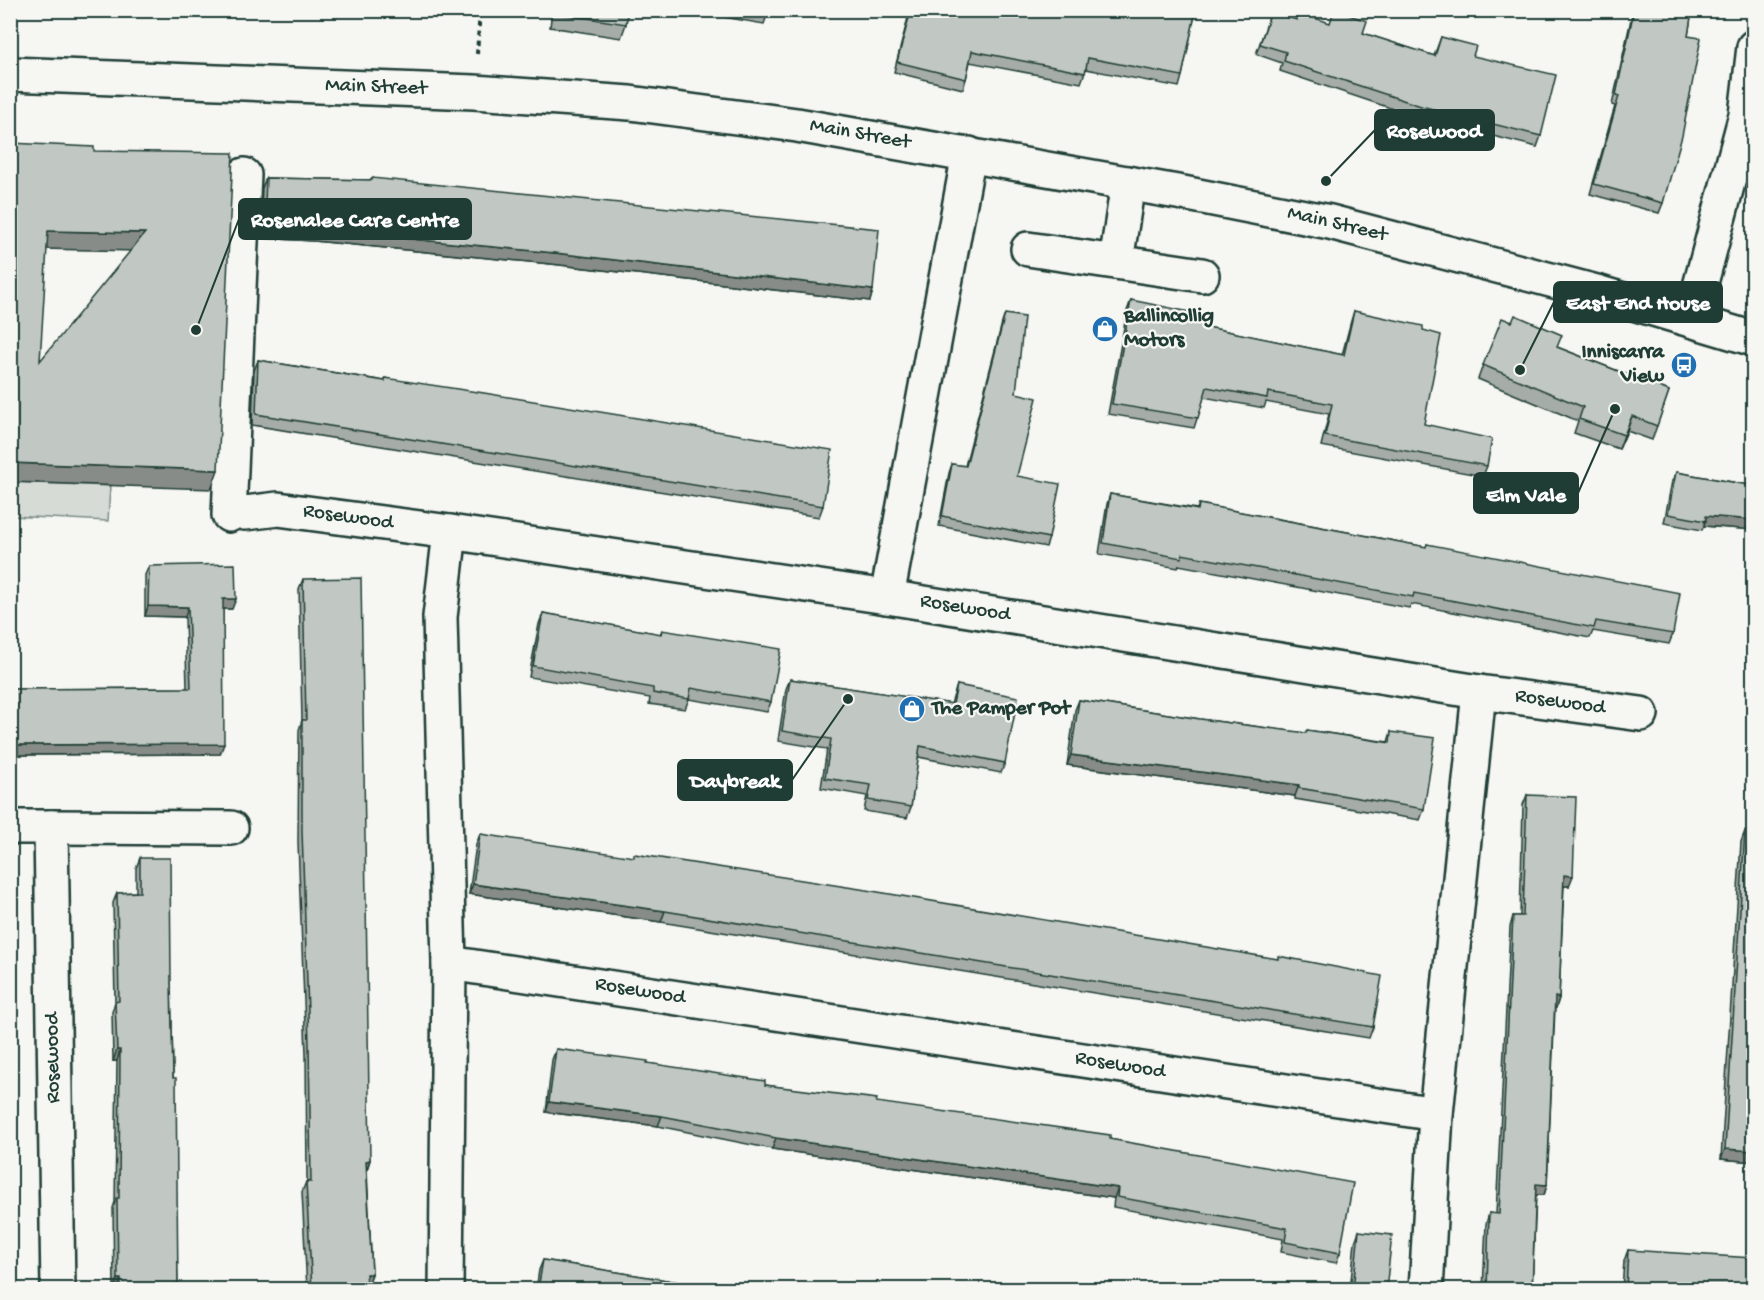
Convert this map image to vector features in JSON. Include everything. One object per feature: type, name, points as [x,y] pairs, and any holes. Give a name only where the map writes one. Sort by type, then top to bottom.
[{"type":"street","points":[[1690,320],[1746,115],[1754,47]]},
{"type":"street","name":"Main Street","points":[[10,74],[474,92],[630,104],[796,124],[1128,183],[1330,222],[1600,293],[1754,339]]},
{"type":"street","points":[[887,597],[969,154]]},
{"type":"street","name":"Rosewood","points":[[244,174],[237,514],[278,509],[450,532],[887,597],[1479,692],[1641,714]]},
{"type":"street","points":[[1116,262],[1128,183]]},
{"type":"street","points":[[1028,249],[1203,275]]},
{"type":"street","points":[[446,1290],[449,963],[440,617],[450,532]]},
{"type":"street","points":[[1426,1290],[1436,1114],[1479,692]]},
{"type":"street","points":[[10,827],[231,828]]},
{"type":"street","name":"Rosewood","points":[[51,827],[58,1290]]},
{"type":"street","name":"Rosewood","points":[[449,963],[1436,1114]]},
{"type":"path","points":[[477,55],[480,10]]},
{"type":"shaded area","points":[[11,482],[110,486],[108,521],[11,516]]},
{"type":"building","points":[[555,10],[628,10],[626,24],[555,13]]},
{"type":"building","points":[[911,10],[1196,10],[1182,76],[1088,58],[1085,73],[972,51],[966,79],[897,62]]},
{"type":"building","points":[[1334,10],[1367,21],[1363,33],[1435,56],[1441,37],[1476,46],[1473,56],[1556,75],[1541,136],[1421,106],[1284,61],[1286,52],[1260,44],[1271,12],[1297,20],[1299,13],[1330,23]]},
{"type":"building","points":[[1634,10],[1692,10],[1688,36],[1701,38],[1682,136],[1663,203],[1594,184],[1619,96],[1616,95]]},
{"type":"building","points":[[10,143],[94,147],[94,151],[233,153],[218,470],[10,463]],"holes":[[[48,231],[145,233],[40,361]]]},
{"type":"building","points":[[266,178],[372,180],[372,178],[879,229],[873,290],[555,253],[318,230],[264,228]]},
{"type":"building","points":[[1131,300],[1205,315],[1202,326],[1344,355],[1354,311],[1423,326],[1423,330],[1441,335],[1424,424],[1492,439],[1487,466],[1325,436],[1332,404],[1268,392],[1267,398],[1207,387],[1198,418],[1112,404]]},
{"type":"building","points":[[1005,314],[1024,317],[1016,393],[1037,398],[1017,476],[1060,484],[1049,538],[942,516],[952,464],[966,466]]},
{"type":"building","points":[[1515,315],[1562,335],[1557,347],[1669,391],[1657,426],[1632,416],[1624,435],[1579,419],[1583,407],[1483,365],[1502,318],[1512,322]]},
{"type":"building","points":[[258,360],[385,381],[385,378],[484,393],[832,450],[823,506],[256,414]]},
{"type":"building","points":[[1676,472],[1754,486],[1754,520],[1706,516],[1706,521],[1668,514]]},
{"type":"building","points":[[1110,494],[1198,510],[1199,504],[1426,547],[1427,544],[1680,593],[1673,634],[1596,621],[1594,628],[1414,593],[1413,597],[1182,554],[1181,558],[1103,543]]},
{"type":"building","points":[[235,564],[236,599],[223,599],[224,744],[10,745],[10,689],[191,688],[188,607],[148,606],[149,566]]},
{"type":"building","points":[[361,578],[370,1160],[366,1161],[372,1274],[366,1274],[367,1290],[312,1290],[306,1182],[311,1182],[302,831],[302,720],[306,720],[303,579]]},
{"type":"building","points":[[543,613],[661,634],[662,630],[781,649],[771,702],[691,688],[689,699],[653,693],[653,688],[533,666]]},
{"type":"building","points":[[790,679],[953,704],[957,685],[1018,697],[1005,763],[920,746],[911,807],[868,800],[871,785],[825,778],[831,739],[782,731]]},
{"type":"building","points":[[1079,700],[1200,719],[1306,733],[1307,730],[1390,743],[1391,732],[1435,738],[1424,809],[1299,788],[1299,785],[1071,755]]},
{"type":"building","points":[[1527,795],[1576,797],[1573,876],[1564,875],[1559,998],[1555,997],[1547,1185],[1536,1184],[1532,1290],[1487,1290],[1489,1213],[1499,1214],[1513,916],[1523,916]]},
{"type":"building","points":[[1745,831],[1754,832],[1754,1151],[1725,1149]]},
{"type":"building","points":[[480,834],[634,857],[634,854],[860,889],[1278,959],[1278,956],[1382,976],[1373,1027],[665,911],[473,884]]},
{"type":"building","points":[[140,858],[170,858],[173,1078],[176,1078],[178,1290],[121,1290],[121,1279],[118,1279],[120,1050],[117,1050],[115,1002],[119,1001],[117,893],[140,892]]},
{"type":"building","points":[[556,1049],[648,1061],[647,1063],[765,1081],[765,1085],[877,1099],[876,1102],[1110,1135],[1110,1139],[1353,1183],[1340,1253],[1285,1242],[1287,1228],[1117,1197],[1118,1188],[776,1138],[662,1116],[549,1102]]},
{"type":"building","points":[[1359,1231],[1392,1235],[1386,1290],[1353,1290]]},
{"type":"building","points":[[1628,1250],[1753,1258],[1751,1290],[1626,1290]]},
{"type":"building","points":[[543,1260],[728,1290],[538,1290]]},
{"type":"place","name":"Rosewood","points":[[1326,181]]},
{"type":"place","name":"Ballincollig Motors","points":[[1105,329]]},
{"type":"place","name":"Rosenalee Care Centre","points":[[196,330]]},
{"type":"place","name":"Inniscarra View","points":[[1684,365]]},
{"type":"place","name":"East End House","points":[[1520,370]]},
{"type":"place","name":"Elm Vale","points":[[1615,409]]},
{"type":"place","name":"Daybreak","points":[[848,699]]},
{"type":"place","name":"The Pamper Pot","points":[[912,709]]}]
